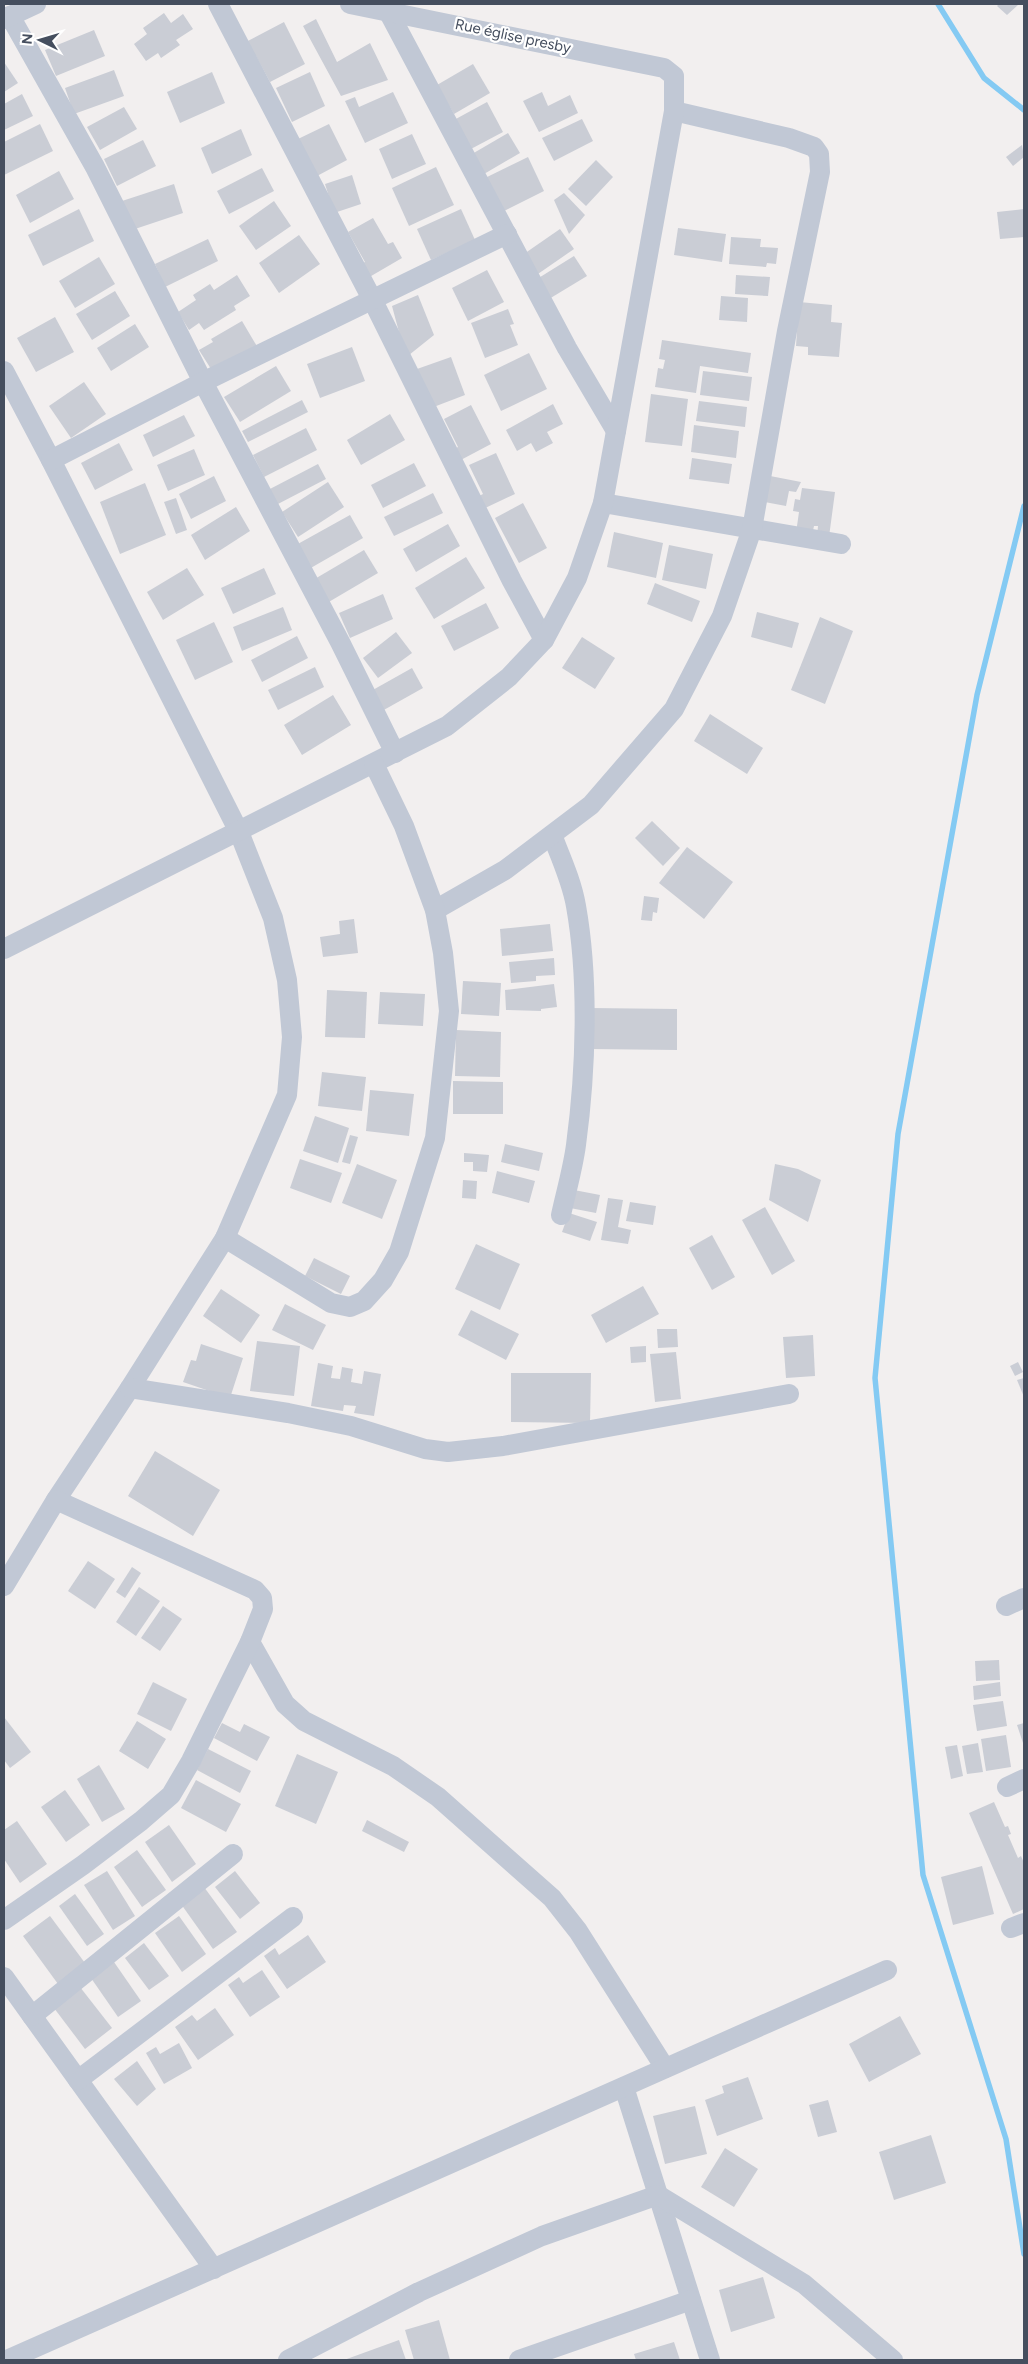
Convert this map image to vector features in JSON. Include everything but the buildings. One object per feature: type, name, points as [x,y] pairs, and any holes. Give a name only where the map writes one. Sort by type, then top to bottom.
[{"type":"street","points":[[36,4],[7,18],[95,167],[203,382],[340,642],[395,753]]},
{"type":"street","points":[[218,4],[372,299],[512,580],[544,640]]},
{"type":"street","name":"Rue église presby","points":[[350,4],[388,11],[439,12],[664,68],[674,76],[674,111]]},
{"type":"street","points":[[388,11],[567,348],[616,430]]},
{"type":"street","points":[[4,949],[447,726],[510,676],[544,640],[577,578],[603,503],[674,111],[789,138],[814,147],[819,154],[820,172],[787,331],[752,528],[722,616],[674,709],[591,804],[505,870],[435,910]]},
{"type":"street","points":[[51,460],[203,382],[507,234]]},
{"type":"street","points":[[4,372],[51,460],[239,832],[273,918],[287,980],[292,1037],[287,1095],[263,1155],[225,1238],[56,1500],[4,1586]]},
{"type":"street","points":[[603,503],[841,544]]},
{"type":"street","points":[[225,1238],[331,1303],[350,1307],[364,1301],[383,1280],[399,1252],[435,1138],[448,1011],[443,952],[435,910],[404,826],[374,764]]},
{"type":"street","points":[[552,835],[566,869],[576,906],[584,976],[583,1064],[576,1145],[561,1215]]},
{"type":"street","points":[[130,1388],[288,1413],[350,1426],[425,1449],[448,1452],[503,1446],[789,1394]]},
{"type":"street","points":[[4,1920],[83,1865],[141,1821],[171,1795],[191,1762],[250,1642],[263,1609],[262,1598],[255,1590],[56,1500]]},
{"type":"street","points":[[250,1642],[285,1704],[304,1721],[393,1766],[438,1797],[552,1898],[578,1931],[665,2068]]},
{"type":"street","points":[[32,2016],[233,1854]]},
{"type":"street","points":[[78,2080],[293,1917]]},
{"type":"street","points":[[7,2360],[887,1970]]},
{"type":"street","points":[[4,1977],[214,2268]]},
{"type":"street","points":[[624,2087],[710,2360]]},
{"type":"street","points":[[288,2360],[419,2292],[542,2236],[658,2195]]},
{"type":"street","points":[[658,2195],[804,2284],[893,2360]]},
{"type":"street","points":[[519,2360],[691,2300]]},
{"type":"waterway","points":[[938,4],[984,78],[1024,110]]},
{"type":"waterway","points":[[1024,506],[977,695],[898,1134],[875,1378],[923,1875],[1006,2139],[1024,2254]]}]
